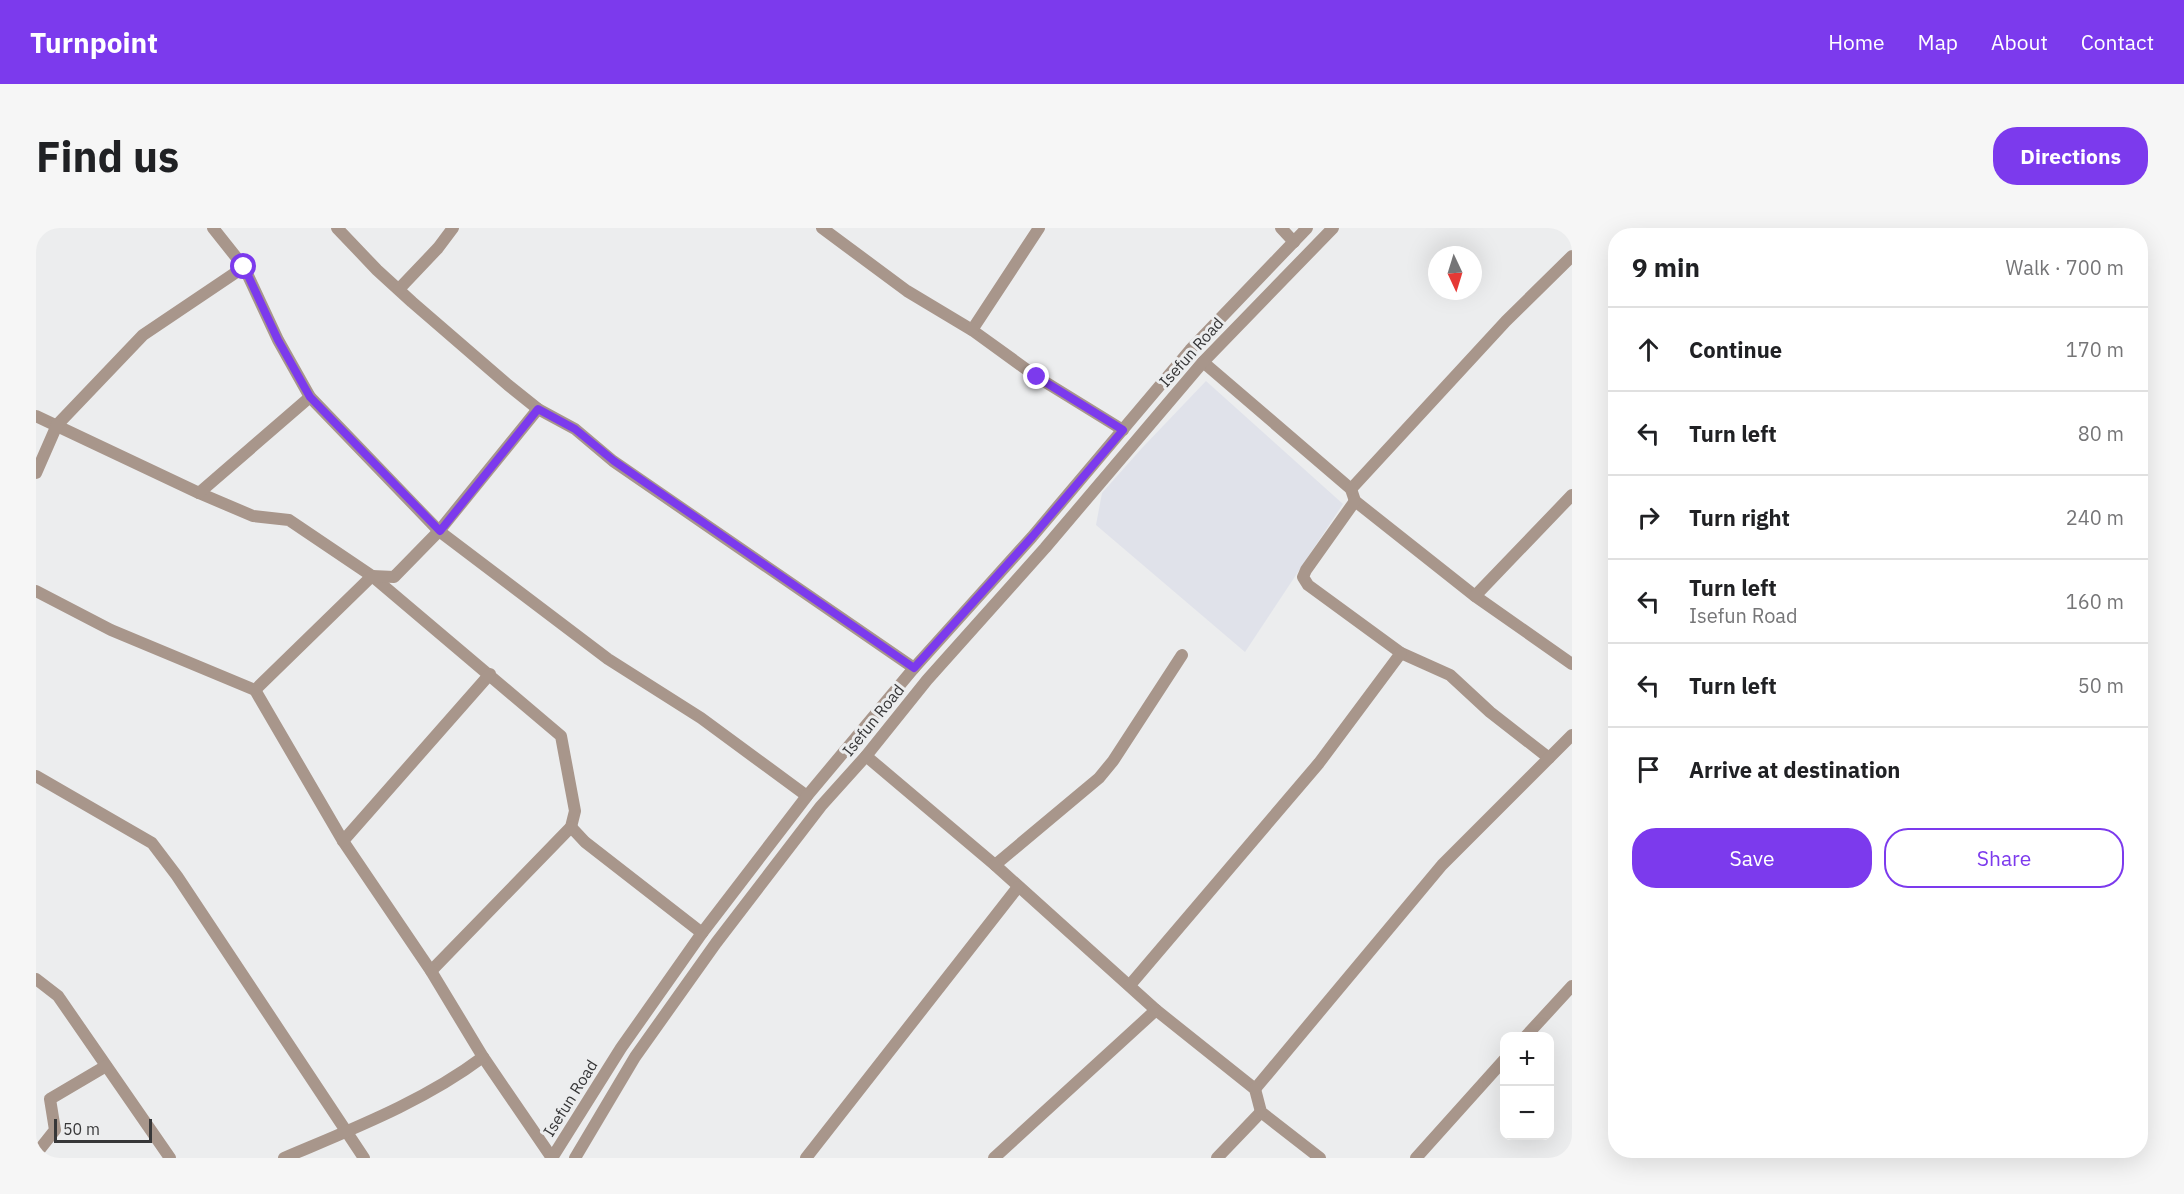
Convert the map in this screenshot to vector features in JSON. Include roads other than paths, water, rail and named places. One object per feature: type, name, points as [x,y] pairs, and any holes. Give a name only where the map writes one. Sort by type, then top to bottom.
[{"type":"street","points":[[213,228],[244,267],[278,340],[310,397],[440,531],[608,659],[701,718],[807,796]]},
{"type":"street","points":[[337,228],[377,270],[538,409],[575,429],[614,461],[914,668]]},
{"type":"street","points":[[399,289],[438,248],[453,228]]},
{"type":"street","points":[[822,228],[907,291],[972,330],[1037,377],[1123,430]]},
{"type":"street","points":[[839,239],[847,228]]},
{"type":"street","points":[[972,330],[1039,228]]},
{"type":"street","points":[[1281,228],[1294,242]]},
{"type":"street","name":"Isefun Road","points":[[552,1158],[621,1048],[702,933],[807,796],[914,668],[1032,537],[1190,350],[1307,228]]},
{"type":"street","name":"Isefun Road","points":[[575,1158],[635,1057],[716,943],[821,806],[866,756],[927,680],[1046,548],[1203,362],[1333,228]]},
{"type":"street","points":[[1351,489],[1506,321],[1572,256]]},
{"type":"street","points":[[36,473],[57,425],[143,335],[244,267]]},
{"type":"street","points":[[1203,362],[1351,489],[1355,501],[1475,596],[1572,664]]},
{"type":"street","points":[[199,493],[310,397]]},
{"type":"street","points":[[255,690],[372,576],[394,578],[440,531],[538,409]]},
{"type":"street","points":[[36,416],[253,516],[288,520],[372,576],[561,736],[575,811],[571,827],[431,971]]},
{"type":"street","points":[[1475,596],[1572,495]]},
{"type":"street","points":[[1355,501],[1306,570],[1303,577],[1308,585],[1401,652],[1450,675],[1490,712],[1549,758]]},
{"type":"street","points":[[36,591],[111,630],[255,690],[343,841],[431,971],[483,1057],[552,1158]]},
{"type":"street","points":[[1130,985],[1319,764],[1401,652]]},
{"type":"street","points":[[995,865],[1099,778],[1113,761],[1182,655]]},
{"type":"street","points":[[343,841],[490,674]]},
{"type":"street","points":[[1255,1089],[1442,864],[1572,735]]},
{"type":"street","points":[[866,756],[995,865],[1156,1010],[1255,1089],[1261,1112],[1320,1158]]},
{"type":"street","points":[[36,776],[152,843],[177,876],[364,1158]]},
{"type":"street","points":[[571,827],[585,842],[702,933]]},
{"type":"street","points":[[806,1158],[1018,887]]},
{"type":"street","points":[[36,979],[58,996],[170,1158]]},
{"type":"street","points":[[1530,1032],[1572,986]]},
{"type":"street","points":[[994,1158],[1156,1010]]},
{"type":"street","points":[[284,1158],[346,1132],[442,1086],[483,1057]]},
{"type":"street","points":[[1416,1158],[1500,1064]]},
{"type":"street","points":[[36,1154],[56,1130],[50,1099],[106,1066]]},
{"type":"street","points":[[1217,1158],[1261,1112]]}]
